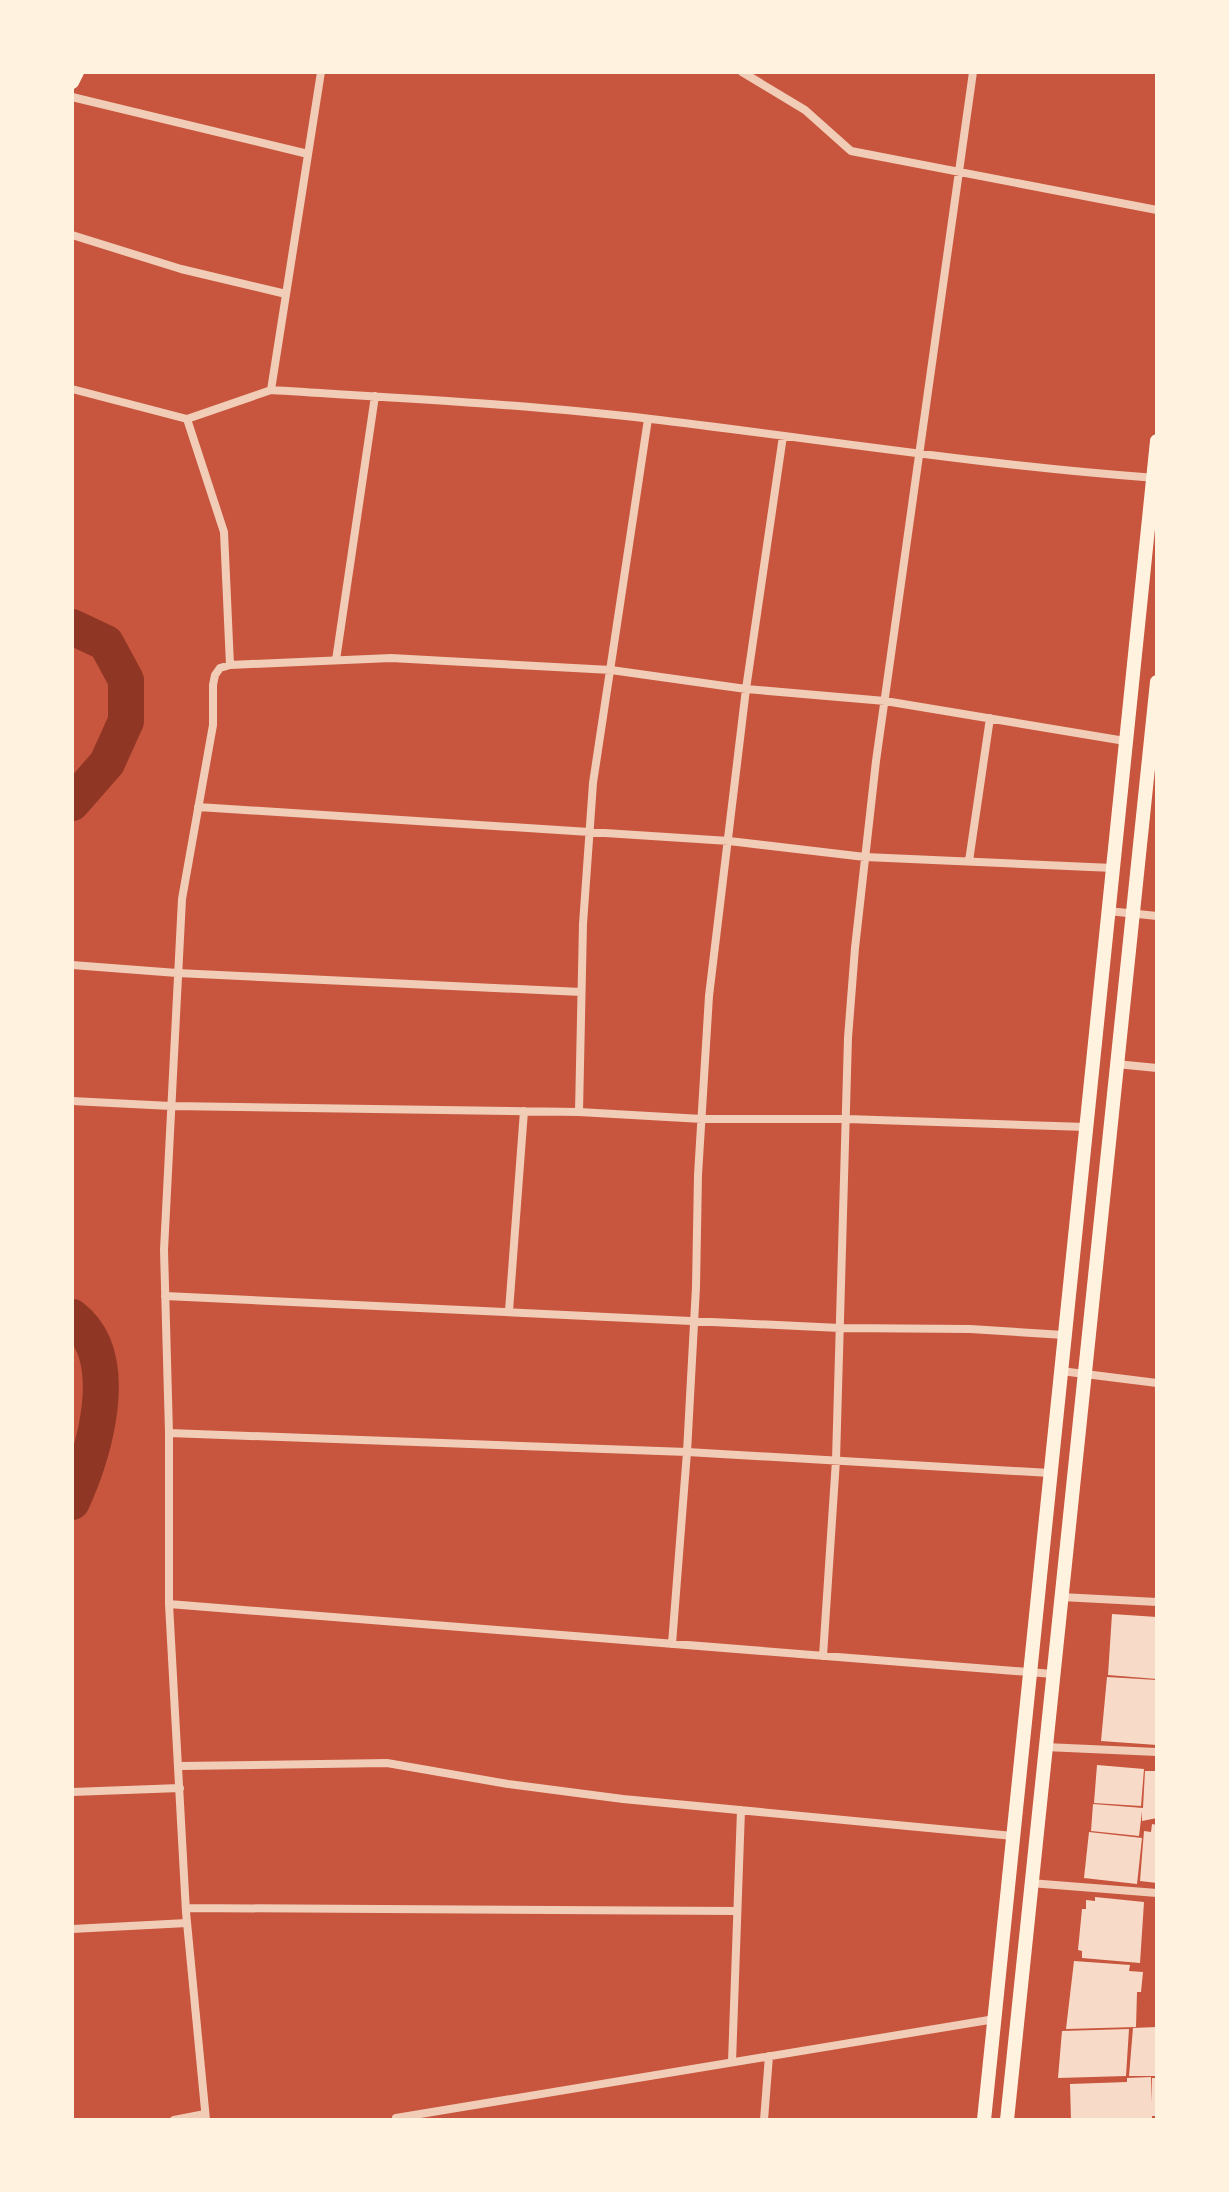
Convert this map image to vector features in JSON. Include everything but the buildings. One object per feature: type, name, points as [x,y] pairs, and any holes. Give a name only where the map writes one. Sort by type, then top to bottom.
[{"type":"main road","points":[[72,82],[77,72]]},
{"type":"main road","points":[[984,2120],[1157,441]]},
{"type":"main road","points":[[1007,2120],[1157,682]]},
{"type":"street","points":[[271,390],[321,72]]},
{"type":"street","points":[[823,1656],[836,1460],[849,1015],[885,701],[973,72]]},
{"type":"street","points":[[744,73],[805,110],[851,151],[1157,210]]},
{"type":"street","points":[[72,97],[308,154]]},
{"type":"street","points":[[72,235],[181,269],[286,294]]},
{"type":"street","points":[[72,389],[187,419],[271,390],[375,396],[648,419],[920,454],[1154,478]]},
{"type":"street","points":[[336,660],[375,396]]},
{"type":"street","points":[[187,419],[224,532],[230,665]]},
{"type":"street","points":[[579,1112],[588,832],[648,419]]},
{"type":"street","points":[[672,1644],[687,1452],[709,996],[746,689],[783,436]]},
{"type":"street","points":[[174,2120],[205,2117],[187,1923],[169,1604],[165,1296],[182,899],[213,725],[215,675],[220,668],[230,665],[336,660],[426,659],[611,670],[746,689],[885,701],[1125,741]]},
{"type":"street","points":[[969,861],[990,718]]},
{"type":"street","points":[[198,807],[729,841],[865,857],[1113,868]]},
{"type":"street","points":[[1108,911],[1157,916]]},
{"type":"street","points":[[72,965],[177,973],[581,992]]},
{"type":"street","points":[[1116,1064],[1157,1068]]},
{"type":"street","points":[[72,1101],[171,1106],[579,1112],[702,1119],[847,1119],[1086,1127]]},
{"type":"street","points":[[509,1311],[524,1111]]},
{"type":"street","points":[[165,1296],[840,1328],[970,1329],[1064,1335]]},
{"type":"street","points":[[1061,1371],[1157,1383]]},
{"type":"street","points":[[169,1433],[687,1452],[1050,1473]]},
{"type":"street","points":[[1061,1597],[1157,1602]]},
{"type":"street","points":[[169,1604],[1053,1674]]},
{"type":"street","points":[[1045,1747],[1157,1752]]},
{"type":"street","points":[[179,1766],[387,1763],[523,1786],[1013,1836]]},
{"type":"street","points":[[72,1792],[180,1788]]},
{"type":"street","points":[[732,2062],[741,1810]]},
{"type":"street","points":[[1030,1883],[1157,1893]]},
{"type":"street","points":[[186,1908],[737,1911]]},
{"type":"street","points":[[72,1929],[187,1923]]},
{"type":"street","points":[[396,2118],[995,2019]]},
{"type":"street","points":[[764,2120],[769,2056]]},
{"type":"waterway","points":[[72,627],[106,643],[126,680],[126,721],[107,763],[72,803]]},
{"type":"waterway","points":[[72,1317],[88,1334],[97,1356],[101,1380],[100,1406],[89,1458],[72,1502]]}]
